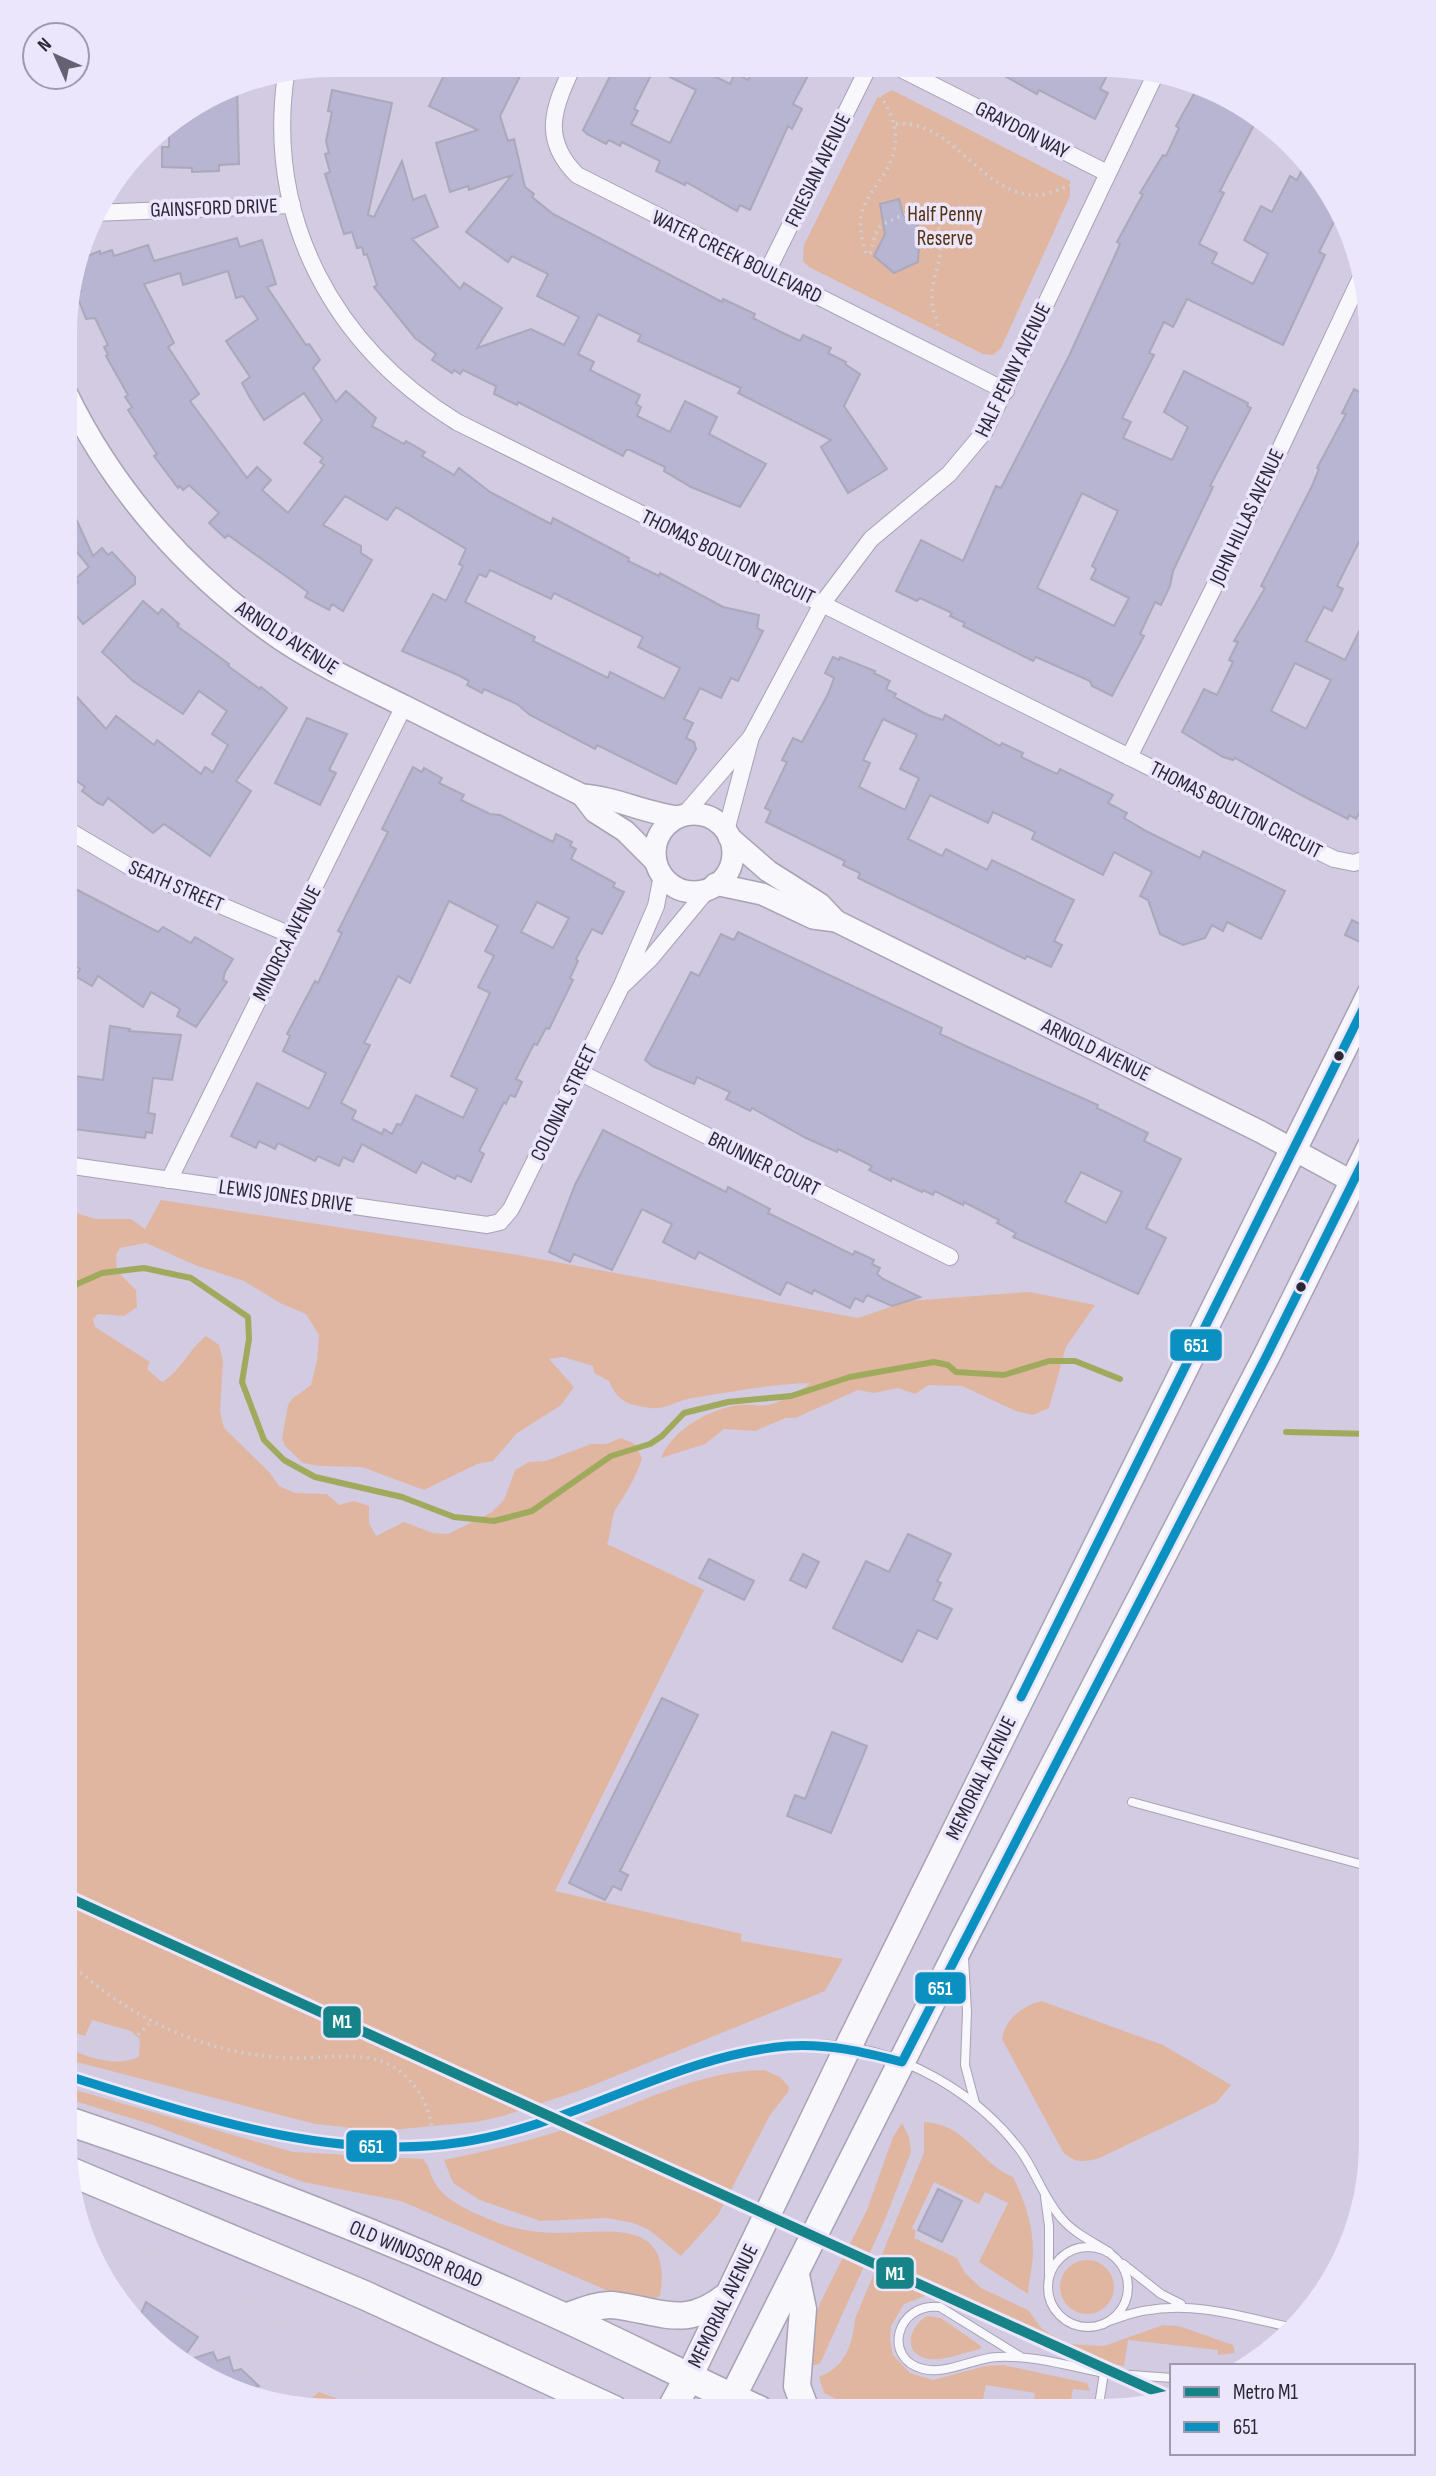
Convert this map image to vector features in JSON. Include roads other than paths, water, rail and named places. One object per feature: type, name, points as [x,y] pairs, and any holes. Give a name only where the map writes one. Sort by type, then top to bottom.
[{"type":"highway","name":"OLD WINDSOR ROAD","points":[[77,2124],[229,2177],[564,2317],[689,2377],[722,2399]]},
{"type":"highway","points":[[79,2175],[364,2295],[590,2399]]},
{"type":"highway","points":[[677,2399],[689,2377]]},
{"type":"main road","name":"MEMORIAL AVENUE","points":[[689,2377],[849,2045],[1359,1017]]},
{"type":"main road","points":[[732,2399],[963,1941],[1267,1355],[1359,1191]]},
{"type":"main road","points":[[796,2276],[803,2309],[797,2386],[802,2399]]},
{"type":"main road","points":[[564,2317],[610,2305],[683,2318],[709,2311],[727,2295]]},
{"type":"main road","points":[[556,2383],[573,2399]]},
{"type":"street","name":"WATER CREEK BOULEVARD","points":[[568,77],[559,96],[553,120],[556,145],[568,166],[587,183],[1006,391]]},
{"type":"street","name":"FRIESIAN AVENUE","points":[[767,272],[869,77]]},
{"type":"street","name":"GRAYDON WAY","points":[[917,77],[1107,173]]},
{"type":"street","name":"THOMAS BOULTON CIRCUIT","points":[[286,82],[283,152],[292,205],[303,243],[329,298],[365,346],[408,388],[457,422],[1129,757],[1334,859],[1354,863],[1359,861]]},
{"type":"street","name":"HALF PENNY AVENUE","points":[[681,816],[751,737],[822,604],[871,539],[965,458],[985,431],[1152,82]]},
{"type":"street","name":"GAINSFORD DRIVE","points":[[107,212],[292,205]]},
{"type":"street","name":"JOHN HILLAS AVENUE","points":[[1129,757],[1234,547],[1355,290]]},
{"type":"street","name":"ARNOLD AVENUE","points":[[77,411],[121,484],[154,526],[210,584],[282,640],[404,706],[582,795],[604,797],[646,813],[681,816]]},
{"type":"street","name":"MINORCA AVENUE","points":[[169,1180],[404,706]]},
{"type":"street","name":"HALF PENNY AVENUE","points":[[727,834],[751,737]]},
{"type":"street","name":"ARNOLD AVENUE","points":[[582,795],[595,812],[625,831],[659,869]]},
{"type":"street","points":[[704,815],[727,834],[733,850],[731,863],[725,875],[712,886],[683,890],[659,869],[655,849],[659,836],[666,825],[681,816],[704,815]]},
{"type":"street","name":"ARNOLD AVENUE","points":[[727,834],[774,876],[820,904],[836,921]]},
{"type":"street","name":"SEATH STREET","points":[[77,836],[132,869],[291,935]]},
{"type":"street","name":"COLONIAL STREET","points":[[504,1219],[622,985],[656,906],[659,869]]},
{"type":"street","name":"ARNOLD AVENUE","points":[[712,886],[762,894],[813,918],[836,921],[1359,1184]]},
{"type":"street","name":"COLONIAL STREET","points":[[622,985],[651,958],[712,886]]},
{"type":"street","name":"BRUNNER COURT","points":[[579,1072],[950,1256]]},
{"type":"street","name":"LEWIS JONES DRIVE","points":[[77,1167],[487,1225],[504,1219]]},
{"type":"lane","points":[[1132,1801],[1359,1864]]},
{"type":"lane","points":[[963,1941],[967,2012],[965,2065],[975,2103]]},
{"type":"lane","points":[[77,2078],[289,2136],[373,2147],[434,2146],[513,2132],[748,2050],[789,2043],[849,2045],[902,2062],[945,2082],[975,2103],[1021,2151],[1044,2190],[1072,2228],[1109,2252],[1161,2294],[1191,2307]]},
{"type":"lane","points":[[1044,2190],[1049,2226],[1048,2286],[1053,2305],[1066,2320],[1084,2326],[1104,2323],[1146,2309],[1169,2306],[1191,2307],[1282,2326]]},
{"type":"lane","points":[[1048,2286],[1054,2267],[1067,2253],[1088,2247],[1109,2252]]},
{"type":"lane","points":[[1104,2323],[1121,2310],[1128,2289],[1128,2278],[1118,2259]]},
{"type":"lane","points":[[1021,2357],[940,2307],[929,2305],[911,2313],[904,2320],[898,2337],[904,2355],[923,2369],[939,2369],[996,2357],[1021,2357],[1104,2373],[1170,2378]]},
{"type":"lane","points":[[1100,2399],[1104,2373]]},
{"type":"waterway","points":[[77,1284],[102,1273],[144,1268],[191,1278],[248,1317],[249,1339],[242,1382],[264,1440],[284,1460],[315,1477],[402,1497],[454,1517],[494,1521],[532,1511],[611,1456],[650,1444],[662,1436],[684,1413],[728,1402],[791,1396],[850,1377],[934,1362],[948,1365],[956,1372],[1004,1375],[1049,1361],[1075,1361],[1120,1379]]},
{"type":"waterway","points":[[1286,1432],[1359,1434]]},
{"type":"metro line","name":"M1","points":[[77,1901],[1158,2393]]},
{"type":"park label","name":"Half Penny Reserve","points":[[945,226]]}]
